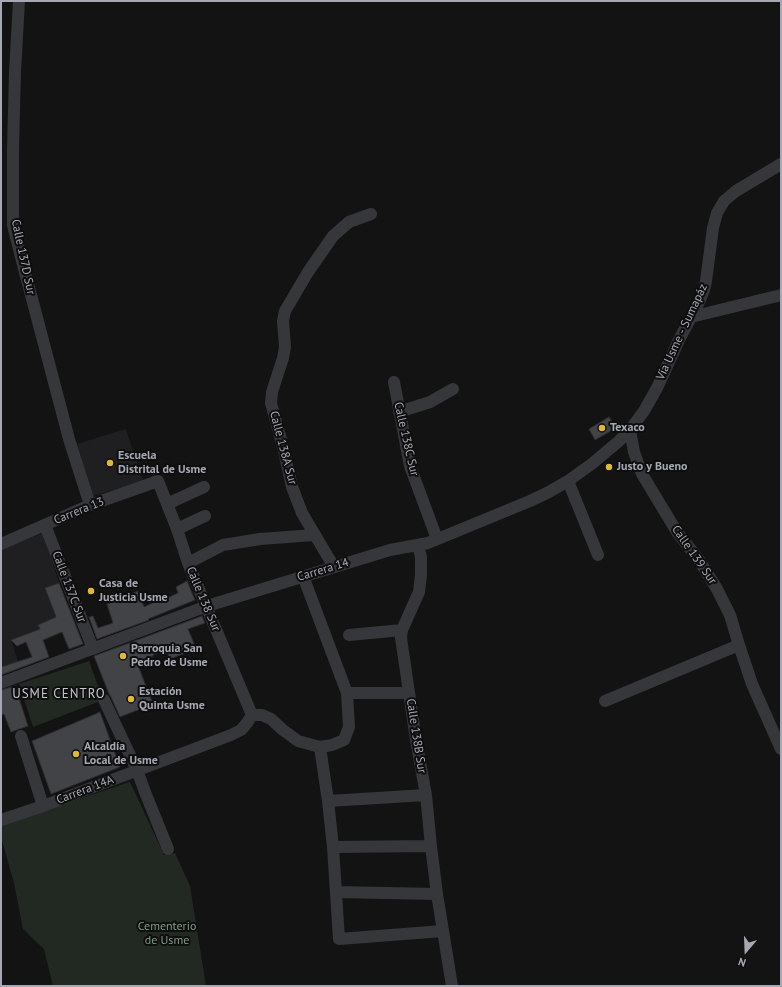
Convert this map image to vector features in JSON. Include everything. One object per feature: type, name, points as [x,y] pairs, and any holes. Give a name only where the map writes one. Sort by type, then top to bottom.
[{"type":"street","name":"Calle 137D Sur","points":[[19,1],[13,149],[14,225],[69,440],[90,505]]},
{"type":"street","name":"Vía Usme - Sumapáz","points":[[630,430],[644,411],[657,388],[679,340],[700,300],[706,281],[713,228],[717,213],[724,201],[736,191],[781,164]]},
{"type":"street","name":"Calle 138A Sur","points":[[334,567],[302,513],[292,487],[271,403],[272,392],[285,347],[283,321],[285,311],[308,272],[333,236],[349,222],[371,214]]},
{"type":"street","points":[[691,317],[781,295]]},
{"type":"street","name":"Calle 138C Sur","points":[[394,382],[410,466],[437,539]]},
{"type":"street","points":[[399,412],[430,402],[453,389]]},
{"type":"street","name":"Carrera 14","points":[[1,683],[207,606],[390,550],[418,545],[437,539],[547,493],[594,463],[630,430]]},
{"type":"street","name":"Calle 139 Sur","points":[[630,430],[634,452],[642,474],[676,532],[699,560],[717,589],[730,615],[738,645],[752,684],[781,748]]},
{"type":"street","points":[[568,480],[598,555]]},
{"type":"street","name":"Carrera 13","points":[[1,544],[90,505],[158,481]]},
{"type":"street","name":"Calle 138 Sur","points":[[158,481],[188,563],[252,715]]},
{"type":"street","points":[[167,504],[204,487]]},
{"type":"street","points":[[177,530],[205,516]]},
{"type":"street","name":"Calle 137C Sur","points":[[45,525],[93,649]]},
{"type":"street","points":[[188,563],[223,544],[260,539],[314,535]]},
{"type":"street","name":"Calle 138B Sur","points":[[418,545],[421,575],[419,592],[402,630],[401,638],[426,795],[437,894],[452,986]]},
{"type":"street","points":[[252,715],[262,715],[271,719],[283,730],[298,740],[320,747],[332,745],[344,740],[349,727],[347,693],[303,576]]},
{"type":"street","points":[[349,635],[402,630]]},
{"type":"street","points":[[605,700],[738,645]]},
{"type":"street","points":[[347,693],[409,693]]},
{"type":"street","points":[[104,700],[137,770],[168,849]]},
{"type":"street","name":"Carrera 14A","points":[[1,820],[43,806],[231,735],[241,730],[252,715]]},
{"type":"street","points":[[21,736],[43,806]]},
{"type":"street","points":[[320,747],[333,848],[339,939],[443,931]]},
{"type":"street","points":[[328,801],[426,795]]},
{"type":"street","points":[[333,848],[431,846]]},
{"type":"street","points":[[336,892],[437,894]]},
{"type":"shaded area","name":"Escuela Distrital de Usme","points":[[126,429],[143,481],[93,496],[77,444]]},
{"type":"shaded area","points":[[43,533],[59,583],[45,588],[55,617],[38,625],[39,629],[11,640],[18,661],[1,667],[1,549]]},
{"type":"green space","points":[[89,661],[103,700],[33,727],[19,684]]},
{"type":"green space","name":"Cementerio de Usme","points":[[130,782],[164,855],[175,853],[190,886],[206,986],[53,986],[44,949],[23,929],[14,883],[1,837],[1,825]]},
{"type":"building","name":"Texaco","points":[[609,417],[616,428],[595,440],[589,429]]},
{"type":"building","points":[[187,581],[195,600],[148,619],[149,620],[97,639],[89,617],[93,616],[98,628],[113,623],[107,604],[138,591],[144,607],[157,601],[156,600],[163,596],[165,599],[178,593],[176,587]]},
{"type":"building","points":[[59,583],[83,644],[69,649],[62,632],[43,640],[49,657],[1,675],[1,667],[32,657],[26,642],[17,646],[11,640],[40,629],[38,625],[56,617],[45,588]]},
{"type":"building","points":[[202,616],[205,623],[188,629],[195,646],[187,648],[188,652],[170,659],[166,650],[137,663],[153,704],[120,717],[94,656]]},
{"type":"building","points":[[15,686],[28,726],[11,732],[4,714],[1,715],[1,690]]},
{"type":"building","name":"Alcaldía Local de Usme","points":[[100,712],[120,767],[51,794],[32,741]]},
{"type":"place","name":"Texaco","points":[[602,428]]},
{"type":"place","name":"Escuela Distrital de Usme","points":[[110,463]]},
{"type":"place","name":"Justo y Bueno","points":[[609,467]]},
{"type":"place","name":"Casa de Justicia Usme","points":[[91,591]]},
{"type":"place","name":"Parroquia San Pedro de Usme","points":[[123,656]]},
{"type":"place","name":"Estación Quinta Usme","points":[[131,699]]},
{"type":"place","name":"Alcaldía Local de Usme","points":[[76,754]]},
{"type":"district","name":"USME CENTRO","points":[[59,694]]}]
